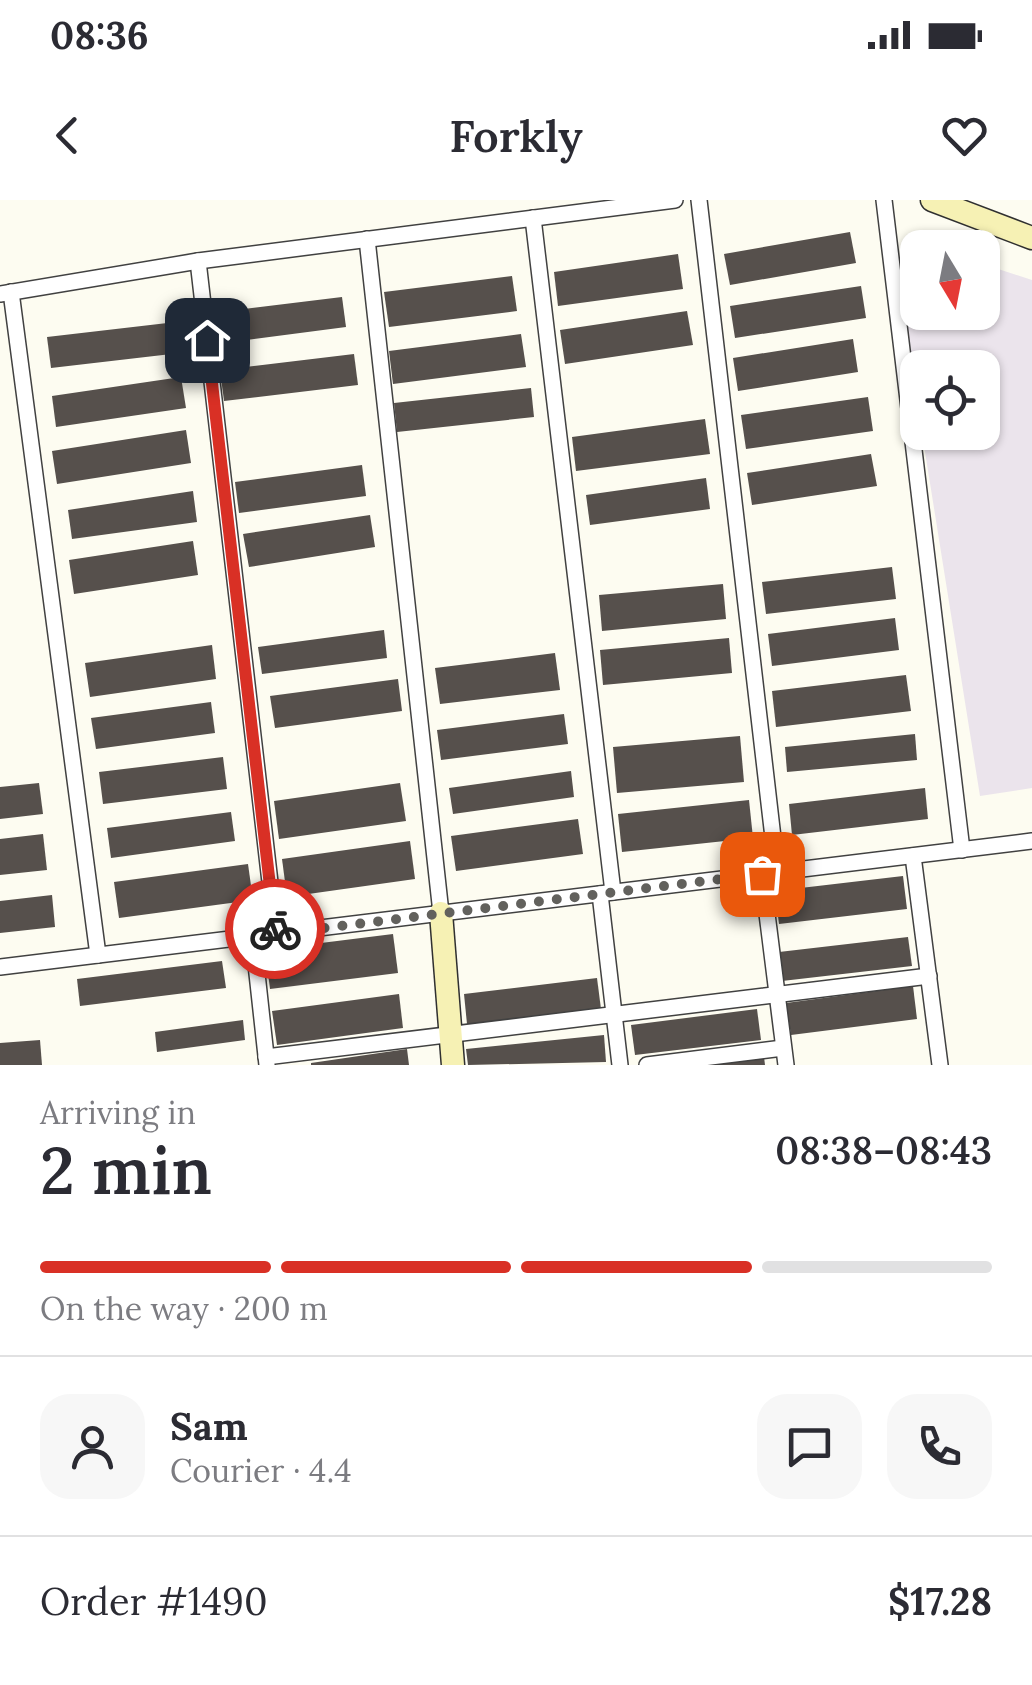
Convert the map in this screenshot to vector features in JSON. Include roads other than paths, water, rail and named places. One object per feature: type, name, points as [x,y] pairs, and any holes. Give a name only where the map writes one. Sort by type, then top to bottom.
[{"type":"street","points":[[98,955],[5,293],[198,261],[675,200]]},
{"type":"street","points":[[699,200],[786,1065]]},
{"type":"street","points":[[884,200],[962,850]]},
{"type":"street","points":[[932,200],[1032,238]]},
{"type":"street","points":[[532,218],[606,893],[620,1065]]},
{"type":"street","points":[[366,239],[441,914],[453,1065]]},
{"type":"street","points":[[198,261],[276,934]]},
{"type":"street","points":[[0,967],[1032,841]]},
{"type":"street","points":[[912,856],[940,1065]]},
{"type":"street","points":[[252,936],[266,1061],[614,1012],[928,976]]},
{"type":"street","points":[[647,1065],[784,1048]]}]
